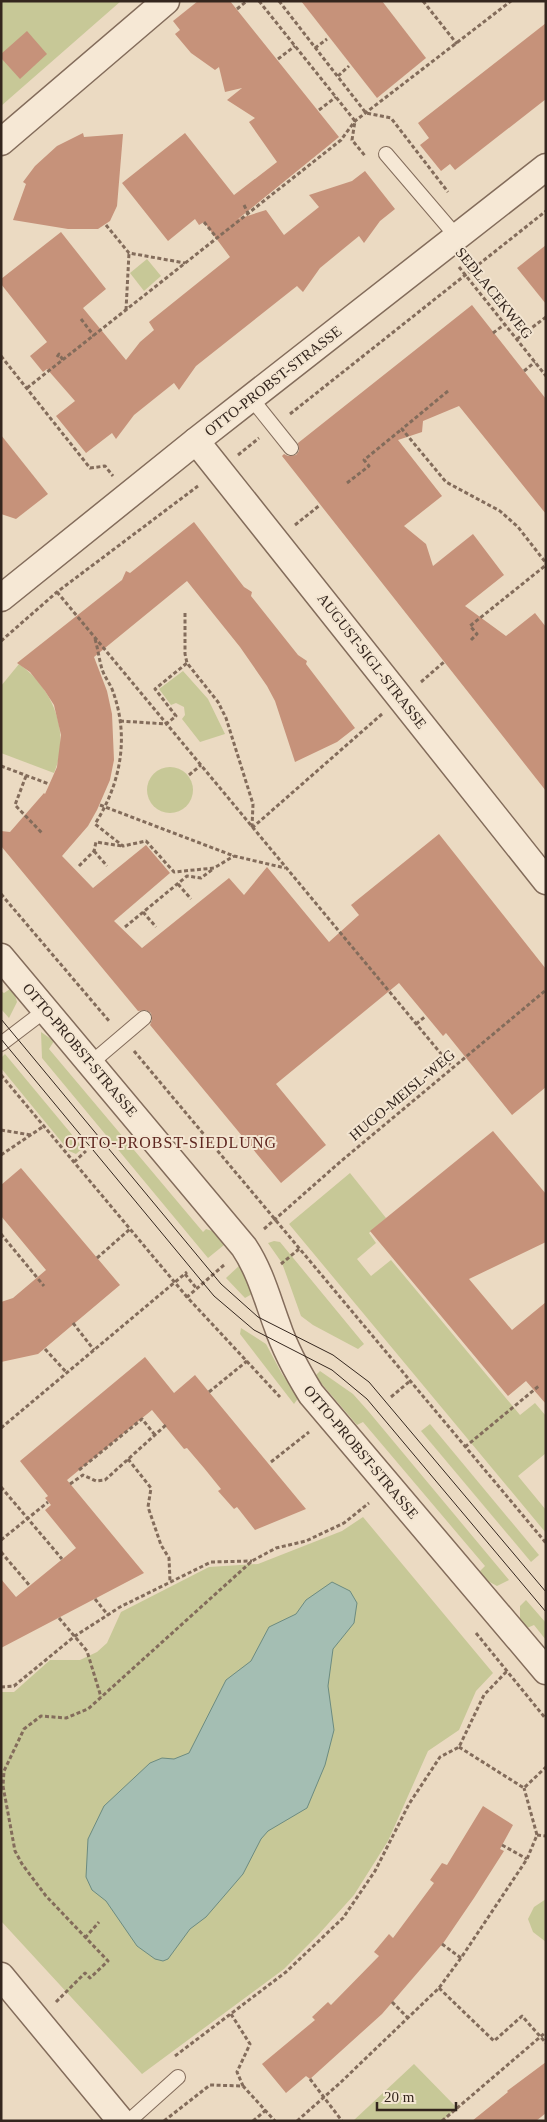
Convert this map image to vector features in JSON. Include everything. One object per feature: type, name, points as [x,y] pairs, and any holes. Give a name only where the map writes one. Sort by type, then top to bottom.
[{"type":"street","points":[[1,142],[166,1]]},
{"type":"street","name":"OTTO-PROBST-STRASSE","points":[[1,598],[196,441],[546,167]]},
{"type":"street","name":"AUGUST-SIGL-STRASSE","points":[[196,441],[546,881]]},
{"type":"street","name":"OTTO-PROBST-STRASSE","points":[[1,957],[244,1247],[260,1275],[278,1328],[298,1372],[311,1394],[546,1672]]},
{"type":"street","points":[[1,1976],[121,2121]]},
{"type":"lane","points":[[386,154],[450,243]]},
{"type":"lane","points":[[251,398],[291,448]]},
{"type":"lane","points":[[1,1044],[47,1010]]},
{"type":"lane","points":[[91,1063],[144,1018]]},
{"type":"lane","points":[[129,2121],[178,2077]]},
{"type":"path","points":[[237,9],[247,1]]},
{"type":"path","points":[[259,1],[354,121],[352,140],[370,161]]},
{"type":"path","points":[[278,1],[366,113],[391,118],[448,192]]},
{"type":"path","points":[[423,1],[457,44]]},
{"type":"path","points":[[27,388],[341,140],[354,121],[512,1]]},
{"type":"path","points":[[316,48],[327,39]]},
{"type":"path","points":[[278,59],[295,46]]},
{"type":"path","points":[[338,76],[349,66]]},
{"type":"path","points":[[319,110],[336,97]]},
{"type":"path","points":[[244,206],[248,213]]},
{"type":"path","points":[[204,222],[217,238]]},
{"type":"path","points":[[106,225],[129,253],[186,263]]},
{"type":"path","name":"SEDLACEKWEG","points":[[450,243],[505,324],[546,376]]},
{"type":"path","points":[[126,310],[129,253]]},
{"type":"path","points":[[517,339],[546,317]]},
{"type":"path","points":[[80,319],[94,336]]},
{"type":"path","points":[[493,333],[505,324]]},
{"type":"path","points":[[57,357],[59,354],[63,360]]},
{"type":"path","points":[[1,356],[90,468],[104,466],[129,496]]},
{"type":"path","points":[[524,371],[535,362]]},
{"type":"path","points":[[541,370],[546,366]]},
{"type":"path","points":[[347,483],[369,466],[364,460],[448,391]]},
{"type":"path","points":[[402,429],[446,482],[500,511],[518,527],[546,564],[470,626],[477,634],[471,640]]},
{"type":"path","points":[[276,540],[320,505]]},
{"type":"path","points":[[58,592],[452,1067]]},
{"type":"path","points":[[185,613],[185,654],[187,662],[218,702],[226,718],[253,804],[252,828]]},
{"type":"path","points":[[95,638],[102,669],[112,689],[120,721],[121,759],[118,775],[106,807],[95,824],[123,846]]},
{"type":"path","points":[[120,721],[166,724],[176,716],[155,689],[187,662]]},
{"type":"path","points":[[252,828],[401,697]]},
{"type":"path","points":[[189,775],[201,765]]},
{"type":"path","points":[[1,766],[49,784]]},
{"type":"path","points":[[26,776],[15,805],[42,833]]},
{"type":"path","points":[[100,804],[234,856],[286,868]]},
{"type":"path","points":[[79,866],[94,851],[96,842],[123,846],[146,841],[174,872],[214,868]]},
{"type":"path","points":[[94,851],[107,866]]},
{"type":"path","points":[[125,927],[186,876],[201,878],[234,856]]},
{"type":"path","points":[[178,884],[191,900]]},
{"type":"path","points":[[1,894],[546,1543]]},
{"type":"path","points":[[143,912],[156,927]]},
{"type":"path","name":"HUGO-MEISL-WEG","points":[[275,1220],[452,1067],[546,990]]},
{"type":"path","points":[[416,1024],[426,1016]]},
{"type":"path","points":[[1,1075],[187,1297]]},
{"type":"path","points":[[1,1155],[44,1126]]},
{"type":"path","points":[[1,1130],[32,1135]]},
{"type":"path","points":[[74,1162],[86,1150]]},
{"type":"path","points":[[97,1258],[130,1229]]},
{"type":"path","points":[[1,1234],[44,1286]]},
{"type":"path","points":[[277,1267],[299,1249]]},
{"type":"path","points":[[1,1428],[186,1273],[197,1289]]},
{"type":"path","points":[[73,1324],[94,1350]]},
{"type":"path","points":[[44,1348],[67,1373]]},
{"type":"path","points":[[208,1392],[247,1362]]},
{"type":"path","points":[[391,1397],[410,1381]]},
{"type":"path","points":[[465,1447],[540,1385]]},
{"type":"path","points":[[79,1470],[142,1419],[155,1435]]},
{"type":"path","points":[[70,1484],[83,1475],[96,1481],[105,1480],[168,1424]]},
{"type":"path","points":[[271,1462],[310,1432]]},
{"type":"path","points":[[128,1459],[151,1488],[148,1507],[161,1544],[169,1558],[170,1581]]},
{"type":"path","points":[[1,1486],[62,1559]]},
{"type":"path","points":[[1,1540],[48,1502]]},
{"type":"path","points":[[70,1988],[85,1973],[90,1978],[108,1961],[46,1896],[22,1864],[15,1851],[3,1786],[4,1770],[24,1729],[41,1716],[66,1718],[75,1716],[88,1709],[252,1561],[276,1548],[306,1542],[344,1523],[369,1503]]},
{"type":"path","points":[[1,1552],[30,1586]]},
{"type":"path","points":[[1,1687],[14,1686],[75,1636],[108,1615],[170,1581],[211,1562],[252,1561]]},
{"type":"path","points":[[95,1599],[108,1615]]},
{"type":"path","points":[[59,1618],[87,1651],[101,1697]]},
{"type":"path","points":[[170,2060],[286,1972],[343,1918],[375,1870],[409,1804],[440,1757],[459,1748],[484,1695],[507,1671]]},
{"type":"path","points":[[297,2121],[439,1988],[527,1859],[537,1835],[524,1788],[459,1748]]},
{"type":"path","points":[[524,1788],[546,1767]]},
{"type":"path","points":[[537,1835],[546,1836]]},
{"type":"path","points":[[502,1845],[527,1859]]},
{"type":"path","points":[[85,1938],[99,1922]]},
{"type":"path","points":[[442,1944],[461,1958]]},
{"type":"path","points":[[439,1988],[494,2041],[522,2016],[546,2044]]},
{"type":"path","points":[[392,2002],[408,2018]]},
{"type":"path","points":[[231,2014],[250,2044],[238,2072],[242,2086],[275,2121]]},
{"type":"path","points":[[442,2121],[546,2032]]},
{"type":"path","points":[[310,2079],[342,2121]]},
{"type":"path","points":[[164,2121],[210,2085],[242,2086]]},
{"type":"path","points":[[253,2121],[266,2110]]},
{"type":"green space","points":[[1,1],[121,1],[1,106]]},
{"type":"green space","points":[[147,259],[161,276],[144,291],[130,273]]},
{"type":"green space","points":[[19,664],[41,686],[56,712],[60,742],[59,758],[54,773],[1,753],[1,686]]},
{"type":"green space","points":[[183,671],[208,699],[225,734],[200,742],[182,719],[185,715],[184,707],[176,703],[171,705],[159,689]]},
{"type":"green space","points":[[175,767],[187,773],[192,781],[192,799],[187,807],[179,812],[165,813],[153,807],[148,799],[147,785],[153,773],[161,768]]},
{"type":"green space","points":[[10,989],[14,992],[17,1002],[9,1018],[1,1009],[1,991],[4,993]]},
{"type":"green space","points":[[41,1032],[54,1041],[49,1049],[203,1232],[206,1229],[212,1231],[224,1245],[208,1258],[42,1058]]},
{"type":"green space","points":[[5,1054],[83,1148],[76,1154],[69,1151],[1,1068],[1,1058]]},
{"type":"green space","points":[[350,1173],[386,1218],[369,1233],[376,1243],[357,1259],[371,1276],[391,1260],[520,1415],[535,1403],[546,1416],[546,1453],[518,1476],[546,1510],[546,1533],[289,1224]]},
{"type":"green space","points":[[280,1242],[364,1344],[358,1349],[313,1325],[301,1316],[282,1263],[268,1243]]},
{"type":"green space","points":[[240,1265],[252,1294],[245,1298],[226,1278]]},
{"type":"green space","points":[[241,1328],[266,1344],[282,1374],[299,1397],[294,1404],[240,1334]]},
{"type":"green space","points":[[320,1371],[353,1394],[509,1580],[497,1586],[486,1580],[480,1571],[485,1566],[363,1422],[357,1425],[315,1376]]},
{"type":"green space","points":[[430,1424],[539,1555],[531,1562],[421,1431]]},
{"type":"green space","points":[[363,1517],[493,1673],[476,1691],[459,1730],[428,1751],[388,1841],[354,1895],[284,1969],[142,2074],[1,1921],[1,1692],[14,1692],[50,1660],[80,1660],[97,1652],[107,1643],[121,1612],[209,1567],[258,1564],[342,1531]]},
{"type":"green space","points":[[526,1600],[546,1623],[546,1640],[534,1625],[527,1628],[520,1621],[520,1606]]},
{"type":"green space","points":[[546,1899],[546,1942],[533,1932],[528,1919],[534,1907]]},
{"type":"green space","points":[[414,2064],[457,2108],[442,2121],[353,2121]]},
{"type":"shaded area","points":[[332,1582],[350,1591],[357,1603],[354,1623],[333,1649],[328,1686],[334,1730],[325,1765],[307,1808],[268,1831],[261,1839],[243,1874],[206,1917],[190,1929],[168,1959],[163,1961],[155,1959],[137,1946],[106,1901],[92,1890],[86,1877],[88,1839],[104,1806],[150,1763],[162,1758],[174,1759],[189,1753],[226,1680],[251,1661],[269,1627],[296,1614],[306,1600]]},
{"type":"building","points":[[198,1],[230,1],[339,137],[238,219],[266,210],[284,235],[319,207],[309,195],[352,181],[365,171],[395,209],[380,221],[364,243],[359,236],[320,268],[303,292],[297,286],[196,366],[179,390],[174,383],[134,415],[116,439],[112,433],[86,453],[56,416],[75,401],[47,369],[43,372],[30,356],[47,342],[1,284],[1,279],[61,232],[106,289],[83,308],[126,360],[140,342],[154,330],[149,322],[230,257],[204,222],[199,225],[195,219],[168,241],[122,183],[185,133],[234,195],[277,162],[249,122],[255,118],[227,100],[242,88],[225,92],[219,67],[215,70],[191,53],[175,34],[180,30],[173,21]]},
{"type":"building","points":[[301,1],[382,1],[426,58],[377,98]]},
{"type":"building","points":[[546,23],[546,99],[455,170],[450,164],[441,171],[420,145],[429,138],[418,123]]},
{"type":"building","points":[[27,31],[47,54],[20,79],[1,58],[1,54]]},
{"type":"building","points":[[83,133],[84,137],[123,134],[117,206],[110,221],[98,229],[68,229],[13,220],[26,184],[23,182],[35,166],[57,146]]},
{"type":"building","points":[[546,245],[546,304],[517,268]]},
{"type":"building","points":[[472,305],[546,399],[546,514],[459,406],[423,421],[422,432],[398,440],[442,496],[404,526],[426,544],[433,566],[473,534],[504,575],[465,606],[506,636],[535,613],[546,627],[546,791],[282,456],[284,454],[288,456],[296,455],[299,451],[298,443]]},
{"type":"building","points":[[1,435],[48,494],[16,519],[1,514]]},
{"type":"building","points":[[194,522],[244,587],[252,592],[251,596],[298,655],[307,661],[306,664],[355,728],[337,742],[295,762],[275,701],[267,686],[240,647],[187,581],[94,657],[107,691],[112,714],[114,760],[110,780],[97,810],[88,826],[62,856],[93,888],[146,845],[170,873],[114,921],[142,948],[229,878],[244,895],[267,867],[329,942],[359,915],[351,905],[439,834],[546,969],[546,1087],[512,1115],[446,1033],[443,1036],[399,983],[276,1084],[326,1145],[281,1183],[150,1025],[152,1020],[151,1013],[146,1010],[138,1011],[1,846],[1,831],[10,832],[45,794],[57,767],[61,735],[54,705],[30,672],[17,663],[122,580],[126,571],[130,573]]},
{"type":"building","points":[[493,1131],[546,1194],[546,1242],[469,1279],[512,1330],[546,1302],[546,1404],[526,1381],[508,1396],[370,1231]]},
{"type":"building","points":[[21,1168],[120,1285],[38,1354],[1,1362],[1,1302],[13,1298],[46,1270],[1,1216],[1,1185]]},
{"type":"building","points":[[145,1357],[174,1393],[195,1375],[306,1509],[255,1530],[237,1507],[234,1509],[218,1491],[221,1489],[204,1468],[187,1448],[184,1449],[152,1410],[67,1480],[144,1573],[1,1648],[1,1579],[16,1597],[76,1548],[45,1510],[51,1505],[45,1498],[48,1496],[20,1461]]},
{"type":"building","points":[[483,1806],[513,1825],[500,1849],[504,1851],[444,1942],[382,2014],[310,2079],[306,2076],[286,2093],[262,2064],[315,2020],[312,2017],[328,2002],[331,2005],[379,1956],[374,1952],[389,1934],[393,1938],[434,1883],[430,1880],[442,1863],[447,1865]]},
{"type":"building","points":[[546,2062],[546,2113],[536,2121],[472,2121],[507,2091]]},
{"type":"tram line","points":[[1,1019],[221,1284],[258,1317],[333,1355],[369,1382],[546,1592]]},
{"type":"tram line","points":[[1,1039],[214,1296],[254,1330],[332,1370],[367,1399],[546,1612]]},
{"type":"district","name":"OTTO-PROBST-SIEDLUNG","points":[[171,1142]]}]
